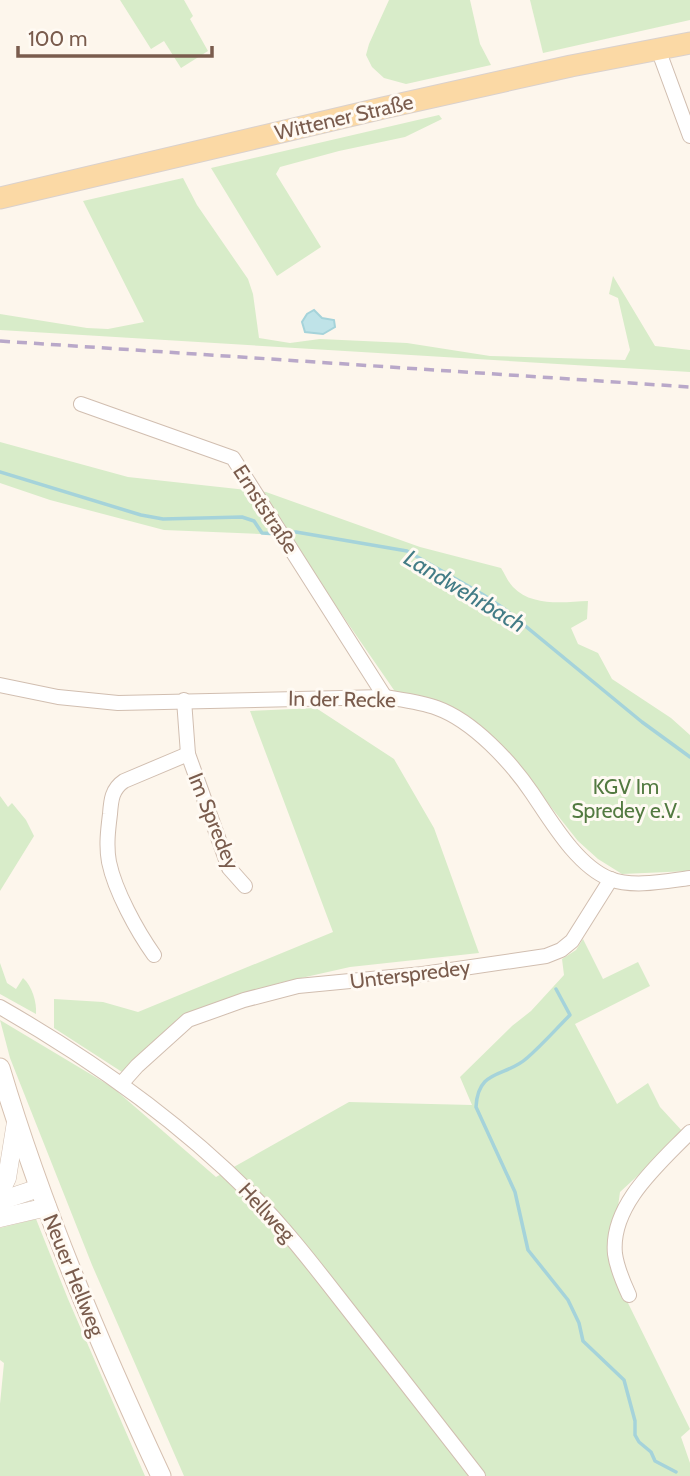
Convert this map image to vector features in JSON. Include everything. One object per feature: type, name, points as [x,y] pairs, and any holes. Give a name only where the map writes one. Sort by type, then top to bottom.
[{"type":"main road","name":"Wittener Straße","points":[[0,198],[383,108],[690,43]]},
{"type":"main road","name":"Neuer Hellweg","points":[[0,1068],[16,1122],[89,1317],[161,1476]]},
{"type":"street","points":[[658,49],[690,136]]},
{"type":"street","name":"Ernststraße","points":[[81,404],[233,458],[385,697]]},
{"type":"street","name":"In der Recke","points":[[0,685],[93,701],[385,697],[439,709],[473,730],[517,773],[571,848],[611,879]]},
{"type":"street","name":"Im Spredey","points":[[184,700],[188,754],[229,868],[245,887]]},
{"type":"street","name":"Im Spredey","points":[[153,955],[139,934],[109,864],[107,843],[112,796],[117,786],[124,781],[188,754]]},
{"type":"street","points":[[611,879],[659,882],[690,878]]},
{"type":"street","name":"Unterspredey","points":[[121,1084],[188,1020],[244,1000],[298,986],[423,974],[546,956],[561,950],[572,941],[611,879]]},
{"type":"street","name":"Hellweg","points":[[0,1007],[68,1047],[121,1084],[209,1154],[295,1240],[478,1476]]},
{"type":"street","points":[[0,1193],[7,1178],[16,1122]]},
{"type":"street","points":[[629,1295],[620,1275],[615,1253],[617,1230],[634,1193],[690,1132]]},
{"type":"street","points":[[0,1201],[40,1188]]},
{"type":"street","points":[[0,1218],[47,1207]]},
{"type":"green space","points":[[120,0],[184,0],[193,16],[190,19],[208,51],[181,68],[164,41],[151,49]]},
{"type":"green space","points":[[389,0],[470,0],[480,44],[491,65],[406,84],[384,78],[372,67],[366,55]]},
{"type":"green space","points":[[530,0],[690,0],[690,20],[543,53]]},
{"type":"green space","points":[[439,115],[442,119],[405,137],[280,167],[276,174],[321,247],[277,276],[211,168]]},
{"type":"green space","points":[[183,178],[197,205],[248,279],[253,294],[259,338],[290,343],[320,339],[407,343],[490,356],[625,360],[630,350],[618,298],[609,294],[613,276],[655,346],[690,350],[690,372],[0,330],[0,314],[87,328],[108,329],[144,322],[83,201]]},
{"type":"green space","name":"KGV Im Spredey e.V.","points":[[0,442],[128,477],[266,492],[420,547],[501,568],[513,587],[529,598],[549,602],[588,601],[587,619],[571,628],[578,644],[598,653],[612,679],[671,718],[690,735],[690,871],[622,874],[598,859],[578,841],[504,748],[396,693],[287,535],[164,530],[50,500],[0,483]]},
{"type":"green space","points":[[316,708],[394,759],[434,828],[479,953],[350,967],[279,983],[180,1020],[122,1072],[54,1028],[54,999],[103,1002],[138,1012],[333,932],[250,711]]},
{"type":"green space","points":[[0,796],[8,807],[12,803],[26,820],[34,836],[0,891]]},
{"type":"green space","points":[[583,939],[603,979],[638,962],[650,986],[575,1024],[617,1104],[648,1083],[660,1107],[684,1133],[620,1192],[611,1258],[627,1301],[690,1429],[681,1437],[690,1463],[690,1476],[184,1476],[92,1265],[10,1058],[0,1020],[112,1087],[216,1177],[349,1102],[472,1105],[460,1077],[531,1011],[564,975],[562,959],[576,950]]},
{"type":"green space","points":[[0,963],[7,983],[16,989],[23,978],[29,985],[36,1004],[36,1014],[0,994]]},
{"type":"green space","points":[[36,1219],[145,1476],[0,1476],[0,1404],[4,1363],[0,1360],[0,1228]]},
{"type":"water","points":[[314,310],[322,318],[334,320],[335,327],[323,334],[305,332],[302,322],[307,314]]},
{"type":"waterway","name":"Landwehrbach","points":[[0,472],[141,515],[163,519],[242,517],[254,521],[262,533],[278,534]]},
{"type":"waterway","name":"Landwehrbach","points":[[286,533],[296,532],[407,551],[506,610],[642,722],[690,757]]},
{"type":"waterway","points":[[556,989],[570,1015],[527,1058],[487,1080],[478,1095],[476,1107],[515,1192],[528,1250],[568,1300],[579,1323],[583,1341],[624,1380],[635,1421],[635,1435],[639,1442],[651,1452],[655,1461],[676,1472]]},
{"type":"railway","points":[[0,341],[690,387]]}]
